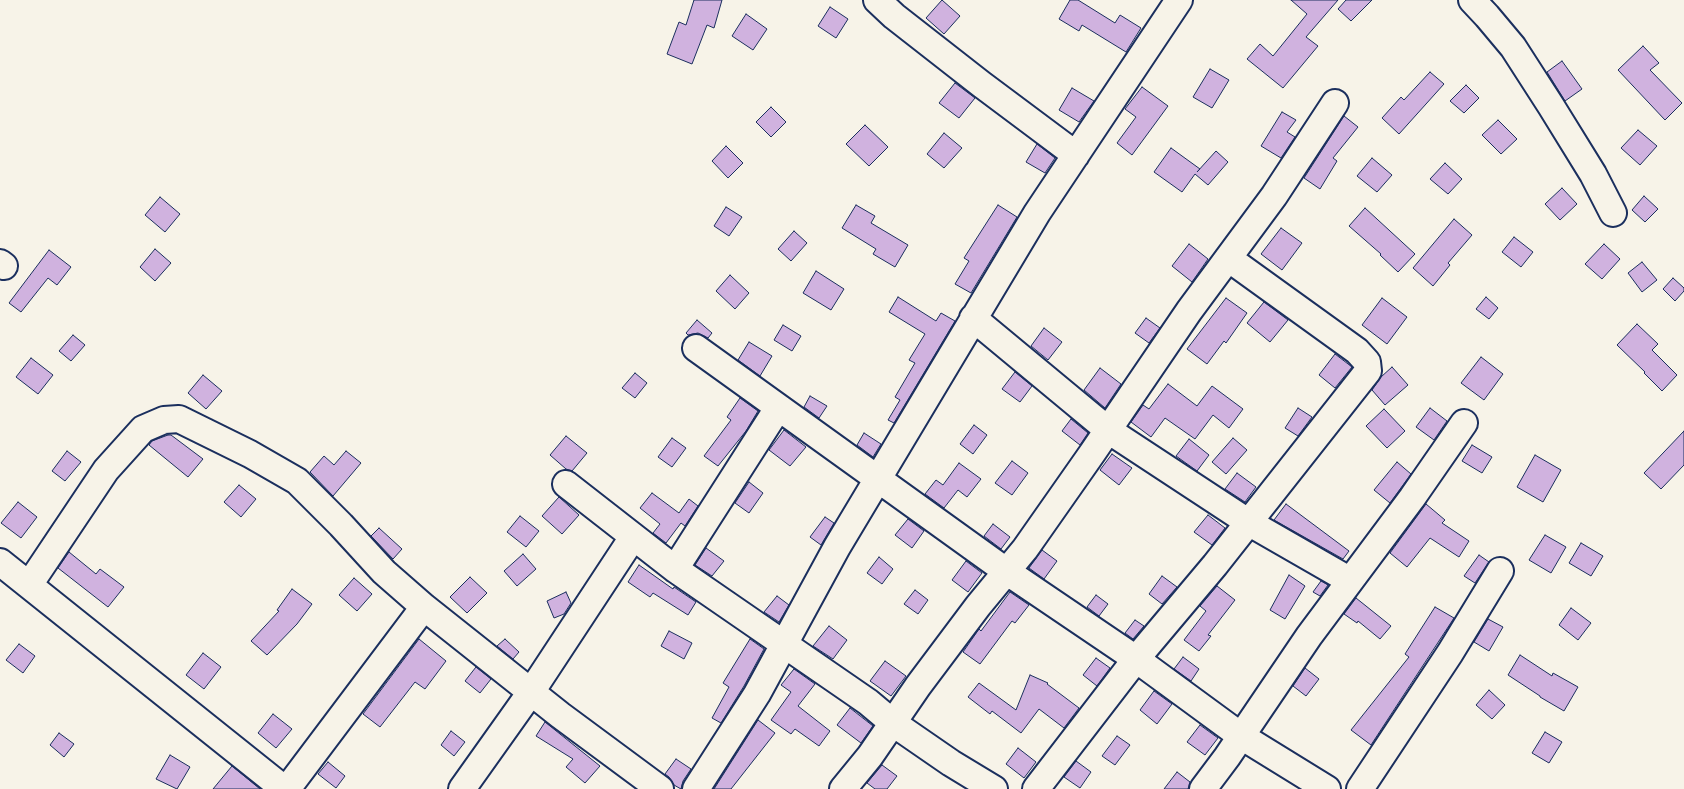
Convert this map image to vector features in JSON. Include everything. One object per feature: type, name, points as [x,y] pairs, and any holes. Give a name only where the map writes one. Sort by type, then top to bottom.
[{"type":"street","points":[[877,0],[945,55],[1076,155]]},
{"type":"street","points":[[696,789],[757,694],[837,547],[1037,213],[1178,0]]},
{"type":"street","points":[[1472,0],[1518,56],[1593,174],[1613,213]]},
{"type":"street","points":[[843,789],[870,756],[918,686],[1025,549],[1189,311],[1274,196],[1335,103]]},
{"type":"street","points":[[1036,789],[1136,659],[1368,371],[1367,362],[1358,351],[1228,258]]},
{"type":"street","points":[[973,318],[1108,430],[1248,522],[1349,580]]},
{"type":"street","points":[[696,348],[1006,572],[1136,659],[1241,736],[1326,789]]},
{"type":"street","points":[[675,569],[778,408]]},
{"type":"street","points":[[29,585],[106,470],[143,429],[164,420],[178,419],[250,454],[297,482],[341,525],[384,572],[424,607],[531,692],[660,789]]},
{"type":"street","points":[[1203,789],[1309,636],[1412,498],[1464,423]]},
{"type":"street","points":[[566,484],[675,569],[868,702],[893,723],[951,764],[994,789]]},
{"type":"street","points":[[462,789],[531,692],[633,537]]},
{"type":"street","points":[[0,562],[286,789],[424,607]]},
{"type":"street","points":[[1360,789],[1450,653],[1500,572]]},
{"type":"building","points":[[694,0],[722,0],[714,28],[707,25],[692,64],[667,54],[679,22],[686,25]]},
{"type":"building","points":[[942,0],[960,16],[944,34],[926,18]]},
{"type":"building","points":[[1070,0],[1078,0],[1115,23],[1120,15],[1141,28],[1126,52],[1082,25],[1079,31],[1059,19]]},
{"type":"building","points":[[1291,0],[1338,0],[1306,37],[1318,46],[1283,88],[1247,59],[1260,44],[1273,56],[1307,14]]},
{"type":"building","points":[[1346,0],[1372,0],[1351,21],[1338,9]]},
{"type":"building","points":[[830,7],[848,19],[836,38],[818,26]]},
{"type":"building","points":[[746,14],[767,29],[753,50],[732,36]]},
{"type":"building","points":[[1643,46],[1659,63],[1650,70],[1682,103],[1665,120],[1618,70]]},
{"type":"building","points":[[1562,61],[1582,89],[1565,101],[1547,72]]},
{"type":"building","points":[[1210,69],[1229,80],[1212,108],[1193,97]]},
{"type":"building","points":[[1430,72],[1444,84],[1399,134],[1382,118],[1401,97],[1404,100]]},
{"type":"building","points":[[955,83],[975,98],[959,118],[939,103]]},
{"type":"building","points":[[1466,85],[1479,98],[1464,113],[1450,101]]},
{"type":"building","points":[[1142,87],[1168,106],[1132,155],[1117,143],[1136,117],[1125,109]]},
{"type":"building","points":[[1072,88],[1094,101],[1079,122],[1059,110]]},
{"type":"building","points":[[771,107],[786,122],[771,137],[756,122]]},
{"type":"building","points":[[1282,112],[1296,120],[1287,132],[1295,137],[1281,158],[1261,146]]},
{"type":"building","points":[[1344,116],[1358,127],[1333,158],[1337,161],[1320,189],[1304,178]]},
{"type":"building","points":[[1498,120],[1517,139],[1501,154],[1482,135]]},
{"type":"building","points":[[865,125],[888,147],[869,166],[846,144]]},
{"type":"building","points":[[1638,130],[1657,146],[1640,165],[1621,148]]},
{"type":"building","points":[[944,133],[962,148],[944,168],[927,154]]},
{"type":"building","points":[[1037,144],[1055,158],[1045,173],[1026,162]]},
{"type":"building","points":[[726,146],[743,163],[728,178],[712,161]]},
{"type":"building","points":[[1171,148],[1200,169],[1216,151],[1228,162],[1208,185],[1195,174],[1182,192],[1154,172]]},
{"type":"building","points":[[1372,158],[1392,175],[1377,192],[1357,176]]},
{"type":"building","points":[[1445,163],[1462,179],[1448,194],[1430,179]]},
{"type":"building","points":[[1562,188],[1577,204],[1560,220],[1545,204]]},
{"type":"building","points":[[1644,196],[1658,209],[1645,222],[1632,210]]},
{"type":"building","points":[[160,197],[180,214],[165,232],[145,215]]},
{"type":"building","points":[[856,205],[875,216],[871,223],[908,245],[895,267],[873,254],[876,249],[842,228]]},
{"type":"building","points":[[998,205],[1017,217],[971,293],[955,284],[969,261],[964,258]]},
{"type":"building","points":[[726,207],[742,217],[729,236],[714,226]]},
{"type":"building","points":[[1365,208],[1415,254],[1398,272],[1349,226]]},
{"type":"building","points":[[1454,219],[1472,235],[1448,263],[1450,265],[1433,286],[1413,268]]},
{"type":"building","points":[[1281,228],[1302,243],[1282,270],[1261,254]]},
{"type":"building","points":[[794,231],[807,243],[791,261],[778,249]]},
{"type":"building","points":[[1514,237],[1533,252],[1521,267],[1502,252]]},
{"type":"building","points":[[1189,244],[1208,259],[1192,282],[1172,266]]},
{"type":"building","points":[[1604,244],[1620,259],[1602,279],[1585,264]]},
{"type":"building","points":[[155,249],[171,263],[155,281],[140,267]]},
{"type":"building","points":[[49,250],[71,267],[57,285],[48,278],[21,312],[9,303]]},
{"type":"building","points":[[1642,262],[1657,280],[1642,292],[1628,273]]},
{"type":"building","points":[[816,271],[844,289],[831,310],[803,293]]},
{"type":"building","points":[[730,275],[749,293],[735,309],[716,291]]},
{"type":"building","points":[[1673,278],[1684,288],[1684,291],[1675,301],[1663,289]]},
{"type":"building","points":[[898,297],[936,321],[941,313],[955,321],[894,423],[888,420],[900,400],[895,397],[915,363],[909,360],[925,334],[889,312]]},
{"type":"building","points":[[1486,297],[1498,308],[1489,319],[1476,309]]},
{"type":"building","points":[[1226,298],[1247,313],[1226,343],[1224,341],[1207,364],[1187,349]]},
{"type":"building","points":[[1382,298],[1407,317],[1387,344],[1362,325]]},
{"type":"building","points":[[1264,302],[1288,320],[1270,342],[1247,323]]},
{"type":"building","points":[[1146,318],[1160,328],[1149,343],[1135,333]]},
{"type":"building","points":[[697,320],[712,333],[708,338],[698,333],[688,335],[686,333]]},
{"type":"building","points":[[1637,324],[1658,344],[1652,350],[1677,375],[1662,391],[1617,345]]},
{"type":"building","points":[[783,325],[801,336],[792,351],[774,340]]},
{"type":"building","points":[[1044,328],[1062,342],[1048,360],[1031,346]]},
{"type":"building","points":[[73,335],[85,345],[71,361],[59,351]]},
{"type":"building","points":[[749,342],[772,356],[760,376],[738,360]]},
{"type":"building","points":[[1335,354],[1352,367],[1335,388],[1319,375]]},
{"type":"building","points":[[1481,357],[1503,374],[1484,400],[1461,383]]},
{"type":"building","points":[[31,358],[53,375],[38,394],[16,377]]},
{"type":"building","points":[[1392,367],[1408,385],[1385,405],[1372,390],[1381,377]]},
{"type":"building","points":[[1100,368],[1121,384],[1105,408],[1084,390]]},
{"type":"building","points":[[1015,372],[1032,386],[1020,402],[1002,389]]},
{"type":"building","points":[[635,373],[647,383],[635,398],[622,388]]},
{"type":"building","points":[[203,375],[222,391],[206,409],[188,393]]},
{"type":"building","points":[[1168,384],[1197,406],[1212,386],[1243,409],[1229,428],[1213,415],[1195,439],[1165,418],[1151,437],[1131,422],[1143,405],[1149,409]]},
{"type":"building","points":[[810,396],[827,406],[819,418],[804,407]]},
{"type":"building","points":[[740,398],[758,411],[746,431],[718,466],[704,456],[731,420],[727,417]]},
{"type":"building","points":[[1298,408],[1312,417],[1298,436],[1285,428]]},
{"type":"building","points":[[1430,408],[1447,421],[1434,440],[1416,427]]},
{"type":"building","points":[[1384,409],[1405,431],[1387,448],[1366,426]]},
{"type":"building","points":[[1071,419],[1088,433],[1080,445],[1062,431]]},
{"type":"building","points":[[974,425],[987,435],[973,454],[960,444]]},
{"type":"building","points":[[784,430],[806,447],[790,466],[769,450]]},
{"type":"building","points":[[1684,431],[1684,465],[1661,489],[1644,473]]},
{"type":"building","points":[[864,433],[881,444],[873,457],[857,445]]},
{"type":"building","points":[[171,435],[203,459],[188,477],[149,445],[152,441]]},
{"type":"building","points":[[566,436],[587,453],[572,471],[566,469],[550,455]]},
{"type":"building","points":[[672,438],[686,448],[672,467],[658,457]]},
{"type":"building","points":[[1233,438],[1247,450],[1226,474],[1212,462]]},
{"type":"building","points":[[1189,439],[1209,455],[1197,471],[1176,456]]},
{"type":"building","points":[[1472,445],[1492,457],[1482,473],[1462,461]]},
{"type":"building","points":[[67,451],[81,462],[65,481],[52,471]]},
{"type":"building","points":[[346,451],[361,463],[333,496],[310,472],[324,456],[334,465]]},
{"type":"building","points":[[1112,454],[1132,468],[1119,485],[1100,470]]},
{"type":"building","points":[[1535,455],[1561,470],[1543,502],[1517,487]]},
{"type":"building","points":[[1012,461],[1028,473],[1012,495],[995,483]]},
{"type":"building","points":[[1397,462],[1411,474],[1390,503],[1374,490]]},
{"type":"building","points":[[959,463],[981,479],[967,497],[958,490],[944,508],[925,494],[936,480],[943,485]]},
{"type":"building","points":[[1237,473],[1256,487],[1245,502],[1225,489]]},
{"type":"building","points":[[749,482],[763,493],[749,513],[735,503]]},
{"type":"building","points":[[239,485],[256,499],[241,517],[224,502]]},
{"type":"building","points":[[652,493],[679,513],[689,499],[698,506],[685,526],[681,523],[666,543],[653,533],[660,524],[640,508]]},
{"type":"building","points":[[559,497],[579,515],[562,534],[542,516]]},
{"type":"building","points":[[18,502],[37,517],[21,538],[1,523]]},
{"type":"building","points":[[1286,504],[1349,551],[1343,559],[1274,520]]},
{"type":"building","points":[[1426,504],[1445,520],[1442,523],[1469,541],[1459,557],[1430,538],[1407,567],[1390,553]]},
{"type":"building","points":[[1208,515],[1225,528],[1212,545],[1194,532]]},
{"type":"building","points":[[520,516],[539,531],[526,547],[507,532]]},
{"type":"building","points":[[825,517],[834,523],[821,545],[810,537]]},
{"type":"building","points":[[908,519],[924,531],[912,548],[895,535]]},
{"type":"building","points":[[993,524],[1010,537],[1001,549],[984,536]]},
{"type":"building","points":[[379,528],[402,549],[393,559],[371,536]]},
{"type":"building","points":[[1545,535],[1566,547],[1551,573],[1529,560]]},
{"type":"building","points":[[1581,543],[1603,556],[1591,576],[1569,563]]},
{"type":"building","points":[[706,548],[724,561],[712,576],[695,565]]},
{"type":"building","points":[[1042,550],[1057,561],[1044,579],[1029,568]]},
{"type":"building","points":[[69,552],[96,574],[100,569],[124,587],[108,607],[58,568]]},
{"type":"building","points":[[523,554],[536,569],[517,586],[504,571]]},
{"type":"building","points":[[1479,555],[1489,562],[1475,583],[1464,576]]},
{"type":"building","points":[[879,557],[893,569],[882,584],[867,573]]},
{"type":"building","points":[[966,561],[982,573],[968,592],[952,580]]},
{"type":"building","points":[[639,565],[673,589],[674,587],[696,602],[688,615],[653,593],[650,597],[628,582]]},
{"type":"building","points":[[1289,575],[1305,586],[1285,619],[1270,610]]},
{"type":"building","points":[[1162,576],[1177,587],[1162,604],[1149,594]]},
{"type":"building","points":[[470,577],[487,593],[467,613],[450,597]]},
{"type":"building","points":[[354,578],[372,594],[357,611],[339,595]]},
{"type":"building","points":[[1321,581],[1328,585],[1320,596],[1313,592]]},
{"type":"building","points":[[1217,586],[1235,600],[1208,635],[1211,636],[1199,651],[1184,640],[1206,611],[1200,606]]},
{"type":"building","points":[[292,589],[312,604],[297,624],[267,655],[251,641],[279,611],[277,610]]},
{"type":"building","points":[[915,590],[928,600],[918,614],[904,604]]},
{"type":"building","points":[[566,592],[571,603],[564,614],[554,618],[547,601]]},
{"type":"building","points":[[1010,592],[1029,605],[1015,623],[1012,621],[980,664],[963,652],[979,629],[981,631]]},
{"type":"building","points":[[1096,595],[1108,604],[1099,616],[1087,607]]},
{"type":"building","points":[[777,596],[789,605],[779,622],[764,612]]},
{"type":"building","points":[[1356,598],[1391,626],[1380,639],[1358,621],[1357,623],[1344,614]]},
{"type":"building","points":[[1435,607],[1454,618],[1371,745],[1351,730],[1409,657],[1405,654]]},
{"type":"building","points":[[1571,608],[1591,623],[1578,640],[1559,625]]},
{"type":"building","points":[[1488,619],[1503,627],[1489,651],[1474,642]]},
{"type":"building","points":[[1135,620],[1144,626],[1133,639],[1125,633]]},
{"type":"building","points":[[829,626],[847,640],[833,659],[813,646]]},
{"type":"building","points":[[669,631],[692,643],[684,659],[661,646]]},
{"type":"building","points":[[419,639],[446,661],[425,689],[415,682],[380,727],[363,714]]},
{"type":"building","points":[[505,639],[519,652],[513,659],[497,646]]},
{"type":"building","points":[[750,639],[764,649],[721,723],[712,718],[729,687],[723,683]]},
{"type":"building","points":[[19,644],[35,656],[23,673],[6,660]]},
{"type":"building","points":[[203,653],[221,667],[204,689],[186,675]]},
{"type":"building","points":[[1520,655],[1552,676],[1553,673],[1578,687],[1564,711],[1508,675]]},
{"type":"building","points":[[1183,657],[1199,669],[1191,681],[1174,669]]},
{"type":"building","points":[[1096,658],[1110,668],[1097,686],[1083,675]]},
{"type":"building","points":[[885,661],[906,676],[891,696],[870,681]]},
{"type":"building","points":[[476,667],[491,679],[480,693],[465,681]]},
{"type":"building","points":[[1305,668],[1319,679],[1306,696],[1293,686]]},
{"type":"building","points":[[794,669],[815,684],[798,706],[830,731],[819,746],[795,729],[791,734],[771,720],[791,692],[781,685]]},
{"type":"building","points":[[1030,675],[1048,683],[1079,708],[1064,728],[1039,709],[1021,733],[992,711],[990,714],[968,697],[979,683],[1016,710]]},
{"type":"building","points":[[1489,690],[1505,705],[1492,719],[1476,705]]},
{"type":"building","points":[[1154,691],[1172,704],[1157,724],[1140,710]]},
{"type":"building","points":[[850,708],[873,726],[861,743],[837,725]]},
{"type":"building","points":[[273,714],[292,729],[276,748],[258,733]]},
{"type":"building","points":[[758,720],[775,733],[731,789],[714,789]]},
{"type":"building","points":[[545,722],[600,766],[585,783],[566,767],[573,759],[536,736]]},
{"type":"building","points":[[1200,725],[1218,738],[1205,755],[1187,742]]},
{"type":"building","points":[[451,731],[465,742],[454,756],[441,745]]},
{"type":"building","points":[[1545,732],[1562,742],[1549,763],[1532,753]]},
{"type":"building","points":[[59,733],[74,744],[64,757],[50,745]]},
{"type":"building","points":[[1117,736],[1130,745],[1115,765],[1102,756]]},
{"type":"building","points":[[1018,748],[1036,762],[1024,778],[1006,764]]},
{"type":"building","points":[[170,755],[190,767],[177,789],[156,779]]},
{"type":"building","points":[[676,759],[691,769],[683,781],[681,789],[674,785],[665,774]]},
{"type":"building","points":[[1076,761],[1091,772],[1080,788],[1064,777]]},
{"type":"building","points":[[328,762],[345,776],[336,788],[318,774]]},
{"type":"building","points":[[882,765],[897,776],[887,789],[875,789],[867,783]]},
{"type":"building","points":[[232,766],[260,789],[213,789]]},
{"type":"building","points":[[1177,772],[1190,782],[1188,789],[1164,789]]}]
